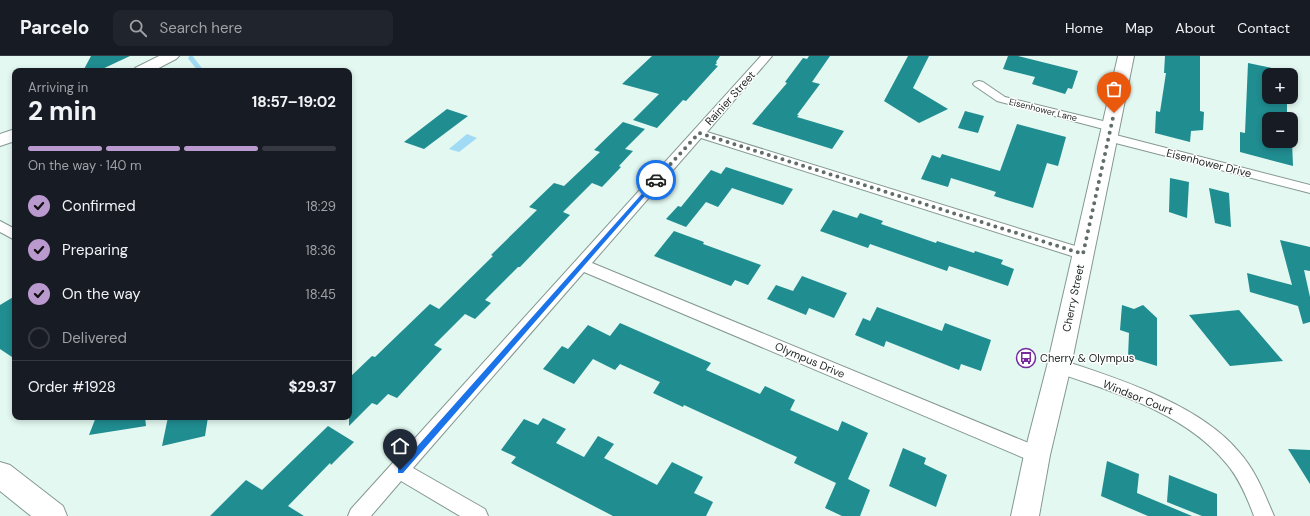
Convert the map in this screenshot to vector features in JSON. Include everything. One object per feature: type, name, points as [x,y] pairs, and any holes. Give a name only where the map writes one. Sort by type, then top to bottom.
[{"type":"main road","points":[[147,68],[170,56]]},
{"type":"main road","name":"Cherry Street","points":[[1025,516],[1126,56]]},
{"type":"main road","points":[[0,142],[12,136]]},
{"type":"main road","points":[[0,474],[53,516]]},
{"type":"street","name":"Rainier Street","points":[[358,516],[582,266],[767,56]]},
{"type":"street","name":"Eisenhower Lane","points":[[979,84],[1001,99],[1110,132]]},
{"type":"street","name":"Eisenhower Drive","points":[[1110,132],[1310,189]]},
{"type":"street","points":[[699,133],[1083,254]]},
{"type":"street","points":[[0,226],[12,233]]},
{"type":"street","name":"Olympus Drive","points":[[582,266],[1037,456]]},
{"type":"street","name":"Windsor Court","points":[[1059,366],[1159,403],[1182,415],[1202,429],[1241,467],[1251,482],[1260,501],[1264,516]]},
{"type":"street","points":[[400,470],[478,516]]},
{"type":"water","points":[[467,134],[477,138],[459,152],[449,149]]},
{"type":"building","points":[[91,56],[130,56],[104,68],[85,68]]},
{"type":"building","points":[[652,56],[720,56],[715,65],[718,66],[686,101],[683,100],[657,128],[633,120],[659,94],[622,84]]},
{"type":"building","points":[[809,56],[830,56],[812,82],[820,84],[797,117],[844,131],[832,149],[752,124],[787,83],[785,82],[803,58],[807,59]]},
{"type":"building","points":[[908,56],[929,56],[913,88],[948,109],[919,123],[884,101]]},
{"type":"building","points":[[1008,56],[1018,56],[1078,71],[1072,89],[1068,88],[1065,94],[1032,84],[1035,77],[1003,69]]},
{"type":"building","points":[[1165,56],[1200,56],[1200,111],[1204,112],[1203,130],[1191,131],[1190,142],[1155,133],[1156,111],[1160,112],[1166,73],[1164,73]]},
{"type":"building","points":[[1248,63],[1272,68],[1262,68],[1262,104],[1287,104],[1287,112],[1262,112],[1262,148],[1292,148],[1293,166],[1240,152],[1240,132],[1245,133]]},
{"type":"building","points":[[447,109],[468,116],[424,149],[404,142]]},
{"type":"building","points":[[965,111],[984,116],[978,133],[958,128]]},
{"type":"building","points":[[623,122],[645,129],[625,149],[633,151],[619,166],[621,167],[602,187],[592,183],[563,212],[570,215],[520,267],[518,267],[485,300],[491,303],[475,319],[465,314],[434,345],[442,349],[397,398],[388,394],[377,405],[372,403],[349,426],[349,420],[352,420],[352,375],[372,356],[375,357],[430,304],[439,309],[537,210],[529,207],[554,183],[564,186],[600,152],[594,150]]},
{"type":"building","points":[[1017,124],[1066,137],[1058,166],[1047,163],[1033,208],[994,196],[996,192],[951,178],[948,187],[921,179],[932,155],[940,158],[942,154],[1000,171]]},
{"type":"building","points":[[726,167],[793,189],[783,205],[732,188],[718,207],[706,202],[686,227],[666,219],[678,206],[681,207],[711,170],[721,174]]},
{"type":"building","points":[[1170,178],[1189,182],[1187,218],[1169,212]]},
{"type":"building","points":[[1209,188],[1229,193],[1231,227],[1215,223]]},
{"type":"building","points":[[833,210],[857,218],[860,213],[883,221],[881,224],[936,243],[937,241],[974,253],[975,251],[1003,260],[1001,264],[1014,269],[1008,286],[949,266],[947,271],[870,244],[868,248],[820,231]]},
{"type":"building","points":[[674,231],[704,242],[703,244],[761,265],[748,285],[735,280],[731,286],[654,256]]},
{"type":"building","points":[[1280,240],[1310,247],[1310,271],[1304,270],[1310,297],[1310,322],[1303,324],[1298,306],[1250,292],[1247,273],[1292,285]]},
{"type":"building","points":[[802,276],[847,293],[834,318],[809,308],[806,315],[767,299],[776,285],[793,291]]},
{"type":"building","points":[[12,298],[12,357],[0,349],[0,305]]},
{"type":"building","points":[[1122,305],[1134,309],[1143,305],[1157,318],[1157,366],[1128,357],[1129,333],[1120,330]]},
{"type":"building","points":[[877,307],[942,331],[945,323],[991,340],[981,371],[961,364],[959,370],[886,341],[884,347],[855,335],[863,318],[870,321]]},
{"type":"building","points":[[1239,310],[1283,361],[1230,366],[1189,315]]},
{"type":"building","points":[[620,323],[711,363],[706,370],[760,394],[765,386],[795,400],[790,410],[838,431],[842,421],[868,433],[848,479],[870,490],[860,516],[842,516],[825,508],[836,483],[794,463],[797,457],[684,405],[683,407],[653,393],[660,382],[620,364],[615,370],[593,359],[574,384],[543,369],[562,346],[568,349],[588,325],[610,336]]},
{"type":"building","points":[[543,418],[566,429],[556,443],[584,457],[598,436],[614,444],[604,458],[657,485],[672,462],[703,477],[694,493],[713,502],[706,516],[613,516],[511,463],[516,457],[501,450],[524,419],[538,425]]},
{"type":"building","points":[[95,420],[145,420],[146,426],[89,435]]},
{"type":"building","points":[[167,420],[208,420],[205,436],[162,446]]},
{"type":"building","points":[[328,426],[354,442],[331,465],[330,463],[288,506],[304,516],[210,516],[246,480],[262,490]]},
{"type":"building","points":[[903,448],[926,458],[924,464],[947,475],[936,507],[889,486]]},
{"type":"building","points":[[1288,449],[1310,450],[1310,484]]},
{"type":"building","points":[[1107,461],[1139,474],[1137,493],[1192,516],[1148,516],[1101,496]]},
{"type":"building","points":[[1169,475],[1217,494],[1217,516],[1202,516],[1167,502]]},
{"type":"waterway","points":[[191,58],[199,68]]},
{"type":"way so far","points":[[656,180],[699,133],[1083,254],[1114,113]]},
{"type":"place","name":"Cherry & Olympus","points":[[1026,358]]},
{"type":"route","points":[[400,470],[582,266],[656,180]]}]
